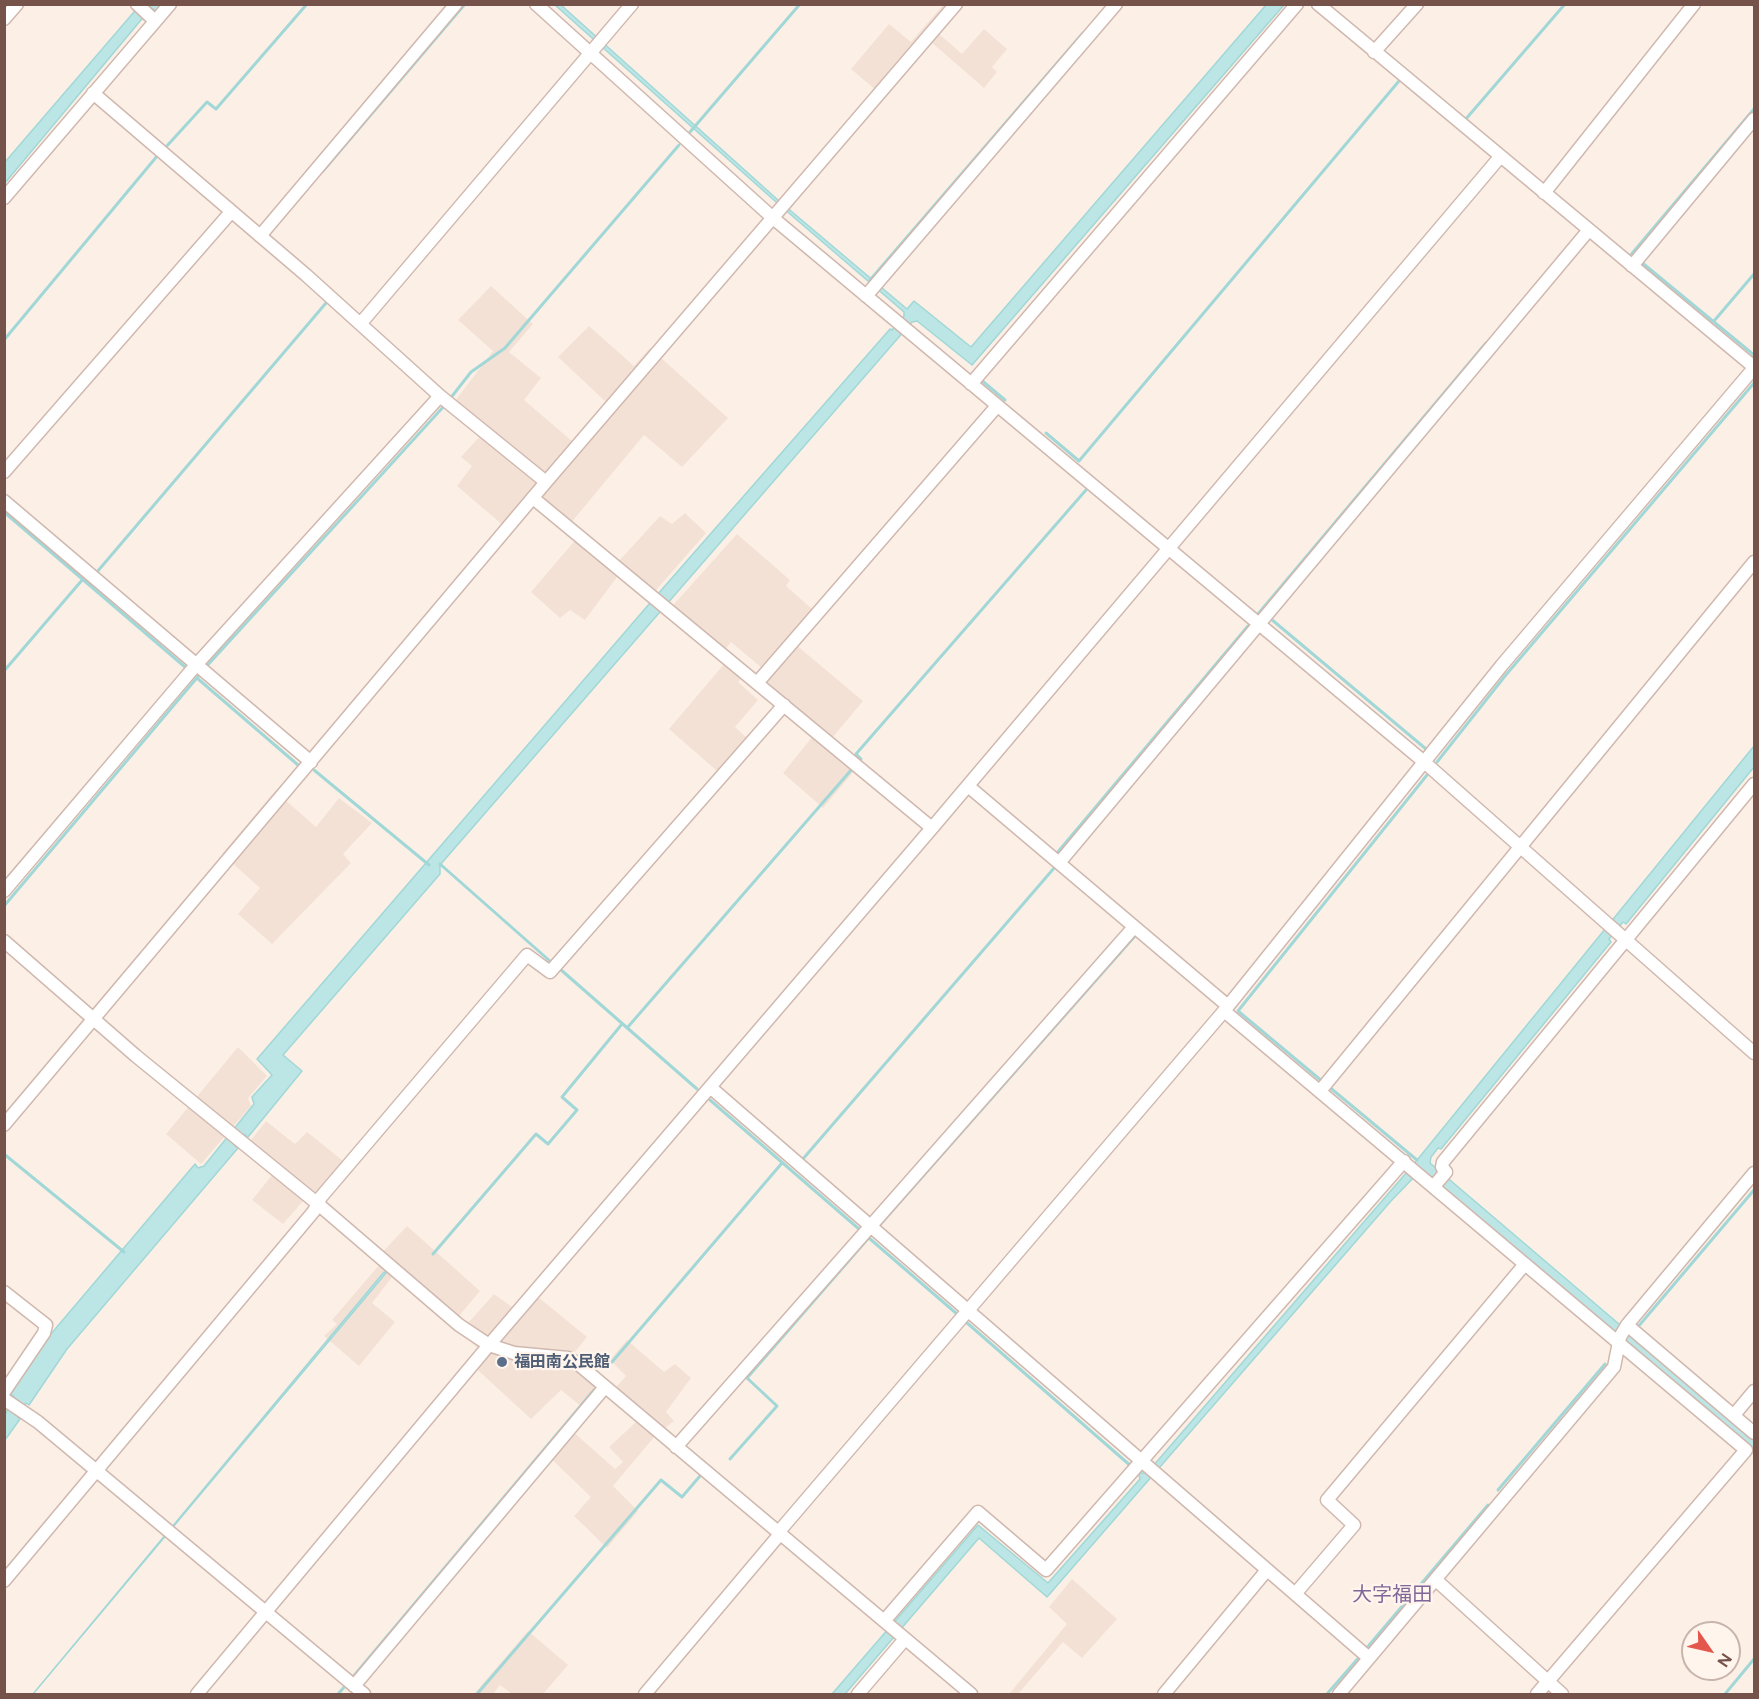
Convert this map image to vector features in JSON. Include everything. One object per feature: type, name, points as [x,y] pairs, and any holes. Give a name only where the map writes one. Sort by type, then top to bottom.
[{"type":"street","points":[[4,19],[17,4]]},
{"type":"street","points":[[137,4],[152,18]]},
{"type":"street","points":[[4,198],[93,93],[152,18],[170,4]]},
{"type":"street","points":[[260,236],[456,4]]},
{"type":"street","points":[[536,4],[597,46],[780,210],[872,288],[902,326],[1423,762],[1755,1053]]},
{"type":"street","points":[[360,323],[632,4]]},
{"type":"street","points":[[4,1125],[546,482],[956,4]]},
{"type":"street","points":[[872,288],[1116,4]]},
{"type":"street","points":[[971,384],[1297,4]]},
{"type":"street","points":[[645,1695],[780,1534],[782,1528],[1226,1008],[1423,762],[1755,368],[1318,4]]},
{"type":"street","points":[[1374,52],[1417,4]]},
{"type":"street","points":[[1544,193],[1694,4]]},
{"type":"street","points":[[93,93],[360,323],[445,400],[546,482]]},
{"type":"street","points":[[1632,266],[1755,119]]},
{"type":"street","points":[[197,1695],[489,1345],[968,786],[1500,157]]},
{"type":"street","points":[[4,472],[231,212]]},
{"type":"street","points":[[1059,863],[1588,231]]},
{"type":"street","points":[[4,891],[445,400]]},
{"type":"street","points":[[757,683],[997,406]]},
{"type":"street","points":[[533,498],[654,595],[932,828]]},
{"type":"street","points":[[4,501],[311,762]]},
{"type":"street","points":[[1323,1086],[1755,562]]},
{"type":"street","points":[[4,1581],[527,955],[550,972],[784,705]]},
{"type":"street","points":[[1434,1186],[1446,1172],[1442,1167],[1443,1162],[1623,937],[1755,784]]},
{"type":"street","points":[[968,786],[1226,1008],[1323,1086],[1405,1162],[1525,1264],[1626,1333],[1755,1433]]},
{"type":"street","points":[[676,1447],[1134,927]]},
{"type":"street","points":[[4,941],[94,1020],[318,1204],[459,1325],[489,1345],[514,1353],[568,1358],[971,1695]]},
{"type":"street","points":[[710,1087],[968,1311],[1140,1466],[1159,1475],[1364,1654]]},
{"type":"street","points":[[858,1695],[895,1630],[978,1512],[1046,1570],[1140,1466],[1405,1162]]},
{"type":"street","points":[[1339,1695],[1364,1654],[1436,1580],[1614,1367],[1626,1333],[1755,1173]]},
{"type":"street","points":[[1294,1594],[1353,1525],[1327,1500],[1525,1264]]},
{"type":"street","points":[[4,1292],[46,1325],[44,1333],[6,1397],[364,1695]]},
{"type":"street","points":[[1537,1695],[1746,1450],[1626,1333]]},
{"type":"street","points":[[354,1686],[605,1387]]},
{"type":"street","points":[[1734,1415],[1755,1391]]},
{"type":"street","points":[[1164,1695],[1267,1570]]},
{"type":"street","points":[[1436,1580],[1562,1695]]},
{"type":"shaded area","points":[[943,5],[963,5],[938,33],[962,54],[984,29],[1007,49],[992,67],[997,72],[984,88],[931,42],[884,97],[851,69],[889,24],[911,42]]},
{"type":"shaded area","points":[[491,286],[533,324],[509,352],[541,378],[524,400],[572,441],[606,402],[558,357],[589,326],[634,366],[650,348],[728,418],[682,467],[644,435],[565,530],[534,505],[511,532],[457,486],[472,466],[461,457],[480,436],[449,409],[493,351],[458,320]]},
{"type":"shaded area","points":[[685,513],[706,533],[650,597],[620,573],[585,620],[570,610],[560,618],[531,592],[583,531],[619,561],[660,516],[672,524]]},
{"type":"shaded area","points":[[737,534],[790,580],[786,586],[820,616],[795,644],[863,701],[832,738],[861,763],[823,808],[783,773],[813,736],[750,683],[762,668],[731,642],[724,651],[748,671],[738,682],[758,700],[735,727],[755,745],[725,778],[669,729],[725,663],[667,612]]},
{"type":"shaded area","points":[[275,791],[316,827],[339,798],[372,823],[343,854],[351,863],[272,944],[238,914],[260,888],[222,854]]},
{"type":"shaded area","points":[[238,1047],[267,1076],[248,1098],[251,1106],[201,1164],[166,1134]]},
{"type":"shaded area","points":[[266,1121],[295,1144],[307,1132],[352,1168],[325,1202],[304,1200],[283,1224],[252,1200],[273,1174],[244,1149]]},
{"type":"shaded area","points":[[407,1226],[480,1291],[459,1316],[468,1323],[494,1294],[515,1309],[532,1292],[587,1337],[573,1354],[603,1382],[582,1407],[561,1390],[531,1419],[469,1362],[479,1349],[393,1276],[372,1303],[395,1322],[359,1366],[324,1336],[337,1324],[332,1320],[380,1264],[375,1260]]},
{"type":"shaded area","points":[[627,1340],[664,1372],[675,1364],[691,1378],[666,1412],[674,1421],[655,1436],[613,1486],[638,1511],[607,1548],[574,1516],[591,1497],[544,1452],[570,1429],[615,1469],[623,1462],[609,1447],[636,1422],[607,1397],[626,1376],[610,1360]]},
{"type":"shaded area","points":[[1072,1579],[1117,1619],[1082,1658],[1063,1642],[1018,1694],[1009,1694],[1067,1624],[1049,1607]]},
{"type":"shaded area","points":[[528,1631],[568,1665],[543,1694],[512,1694],[500,1685],[493,1694],[474,1694]]},
{"type":"water","points":[[140,5],[161,5],[156,11],[151,8],[5,183],[5,162]]},
{"type":"water","points":[[555,5],[561,5],[778,200],[907,309],[914,301],[971,347],[1266,5],[1284,5],[972,365],[917,321],[912,322],[440,865],[440,874],[283,1055],[302,1071],[248,1137],[244,1134],[241,1136],[234,1145],[238,1148],[67,1349],[29,1405],[26,1403],[17,1416],[20,1419],[5,1440],[5,1414],[15,1398],[10,1393],[45,1341],[195,1164],[198,1168],[204,1166],[254,1104],[252,1097],[272,1075],[257,1059],[650,603],[890,329],[892,330],[904,316],[904,312],[776,202]]},
{"type":"water","points":[[1754,746],[1754,767],[1626,924],[1623,922],[1609,939],[1611,942],[1441,1149],[1438,1148],[1431,1157],[1430,1163],[1754,1439],[1754,1454],[1627,1345],[1627,1342],[1613,1330],[1421,1170],[1391,1201],[1047,1597],[979,1538],[845,1694],[832,1694],[978,1525],[1048,1583],[1140,1479],[1139,1475],[1128,1465],[1130,1463],[1141,1473],[1146,1473],[1153,1466],[1413,1165]]},
{"type":"water","points":[[384,1272],[386,1273],[33,1694]]},
{"type":"waterway","points":[[165,148],[207,102],[216,109],[307,4]]},
{"type":"waterway","points":[[323,171],[465,4]]},
{"type":"waterway","points":[[690,132],[800,4]]},
{"type":"waterway","points":[[1465,120],[1565,4]]},
{"type":"waterway","points":[[870,280],[1083,33]]},
{"type":"waterway","points":[[1046,433],[1079,461],[1399,81]]},
{"type":"waterway","points":[[1628,256],[1754,109]]},
{"type":"waterway","points":[[449,400],[471,372],[505,348],[679,145]]},
{"type":"waterway","points":[[4,340],[158,155]]},
{"type":"waterway","points":[[1640,261],[1754,355]]},
{"type":"waterway","points":[[1714,321],[1754,274]]},
{"type":"waterway","points":[[97,572],[326,303]]},
{"type":"waterway","points":[[1258,614],[1486,343]]},
{"type":"waterway","points":[[980,379],[1005,400]]},
{"type":"waterway","points":[[1437,762],[1505,676],[1754,383]]},
{"type":"waterway","points":[[205,668],[445,405]]},
{"type":"waterway","points":[[861,759],[856,754],[1086,490]]},
{"type":"waterway","points":[[4,512],[185,667]]},
{"type":"waterway","points":[[4,671],[83,579]]},
{"type":"waterway","points":[[1271,619],[1426,749]]},
{"type":"waterway","points":[[1057,853],[1248,626]]},
{"type":"waterway","points":[[4,906],[201,673]]},
{"type":"waterway","points":[[197,678],[298,765]]},
{"type":"waterway","points":[[627,1028],[852,769]]},
{"type":"waterway","points":[[314,770],[429,865]]},
{"type":"waterway","points":[[1323,1082],[1238,1011],[1427,775]]},
{"type":"waterway","points":[[440,864],[551,962]]},
{"type":"waterway","points":[[802,1160],[1055,867]]},
{"type":"waterway","points":[[878,1227],[1135,936]]},
{"type":"waterway","points":[[560,969],[697,1089]]},
{"type":"waterway","points":[[433,1254],[536,1134],[548,1144],[577,1110],[562,1097],[622,1024]]},
{"type":"waterway","points":[[1328,1086],[1417,1160]]},
{"type":"waterway","points":[[710,1100],[859,1229]]},
{"type":"waterway","points":[[4,1154],[124,1252]]},
{"type":"waterway","points":[[612,1362],[782,1163]]},
{"type":"waterway","points":[[1637,1328],[1754,1190]]},
{"type":"waterway","points":[[730,1459],[777,1406],[747,1378],[872,1234]]},
{"type":"waterway","points":[[869,1238],[957,1314]]},
{"type":"waterway","points":[[966,1322],[1132,1467]]},
{"type":"waterway","points":[[1498,1490],[1605,1364]]},
{"type":"waterway","points":[[352,1678],[594,1390]]},
{"type":"waterway","points":[[477,1694],[661,1480],[682,1497],[700,1476]]},
{"type":"waterway","points":[[1365,1650],[1488,1505]]},
{"type":"waterway","points":[[1327,1694],[1361,1655]]},
{"type":"waterway","points":[[1725,1694],[1754,1659]]},
{"type":"waterway","points":[[338,1694],[346,1685]]},
{"type":"place","name":"福田南公民館","points":[[502,1362]]},
{"type":"district","name":"大字福田","points":[[1392,1595]]}]
